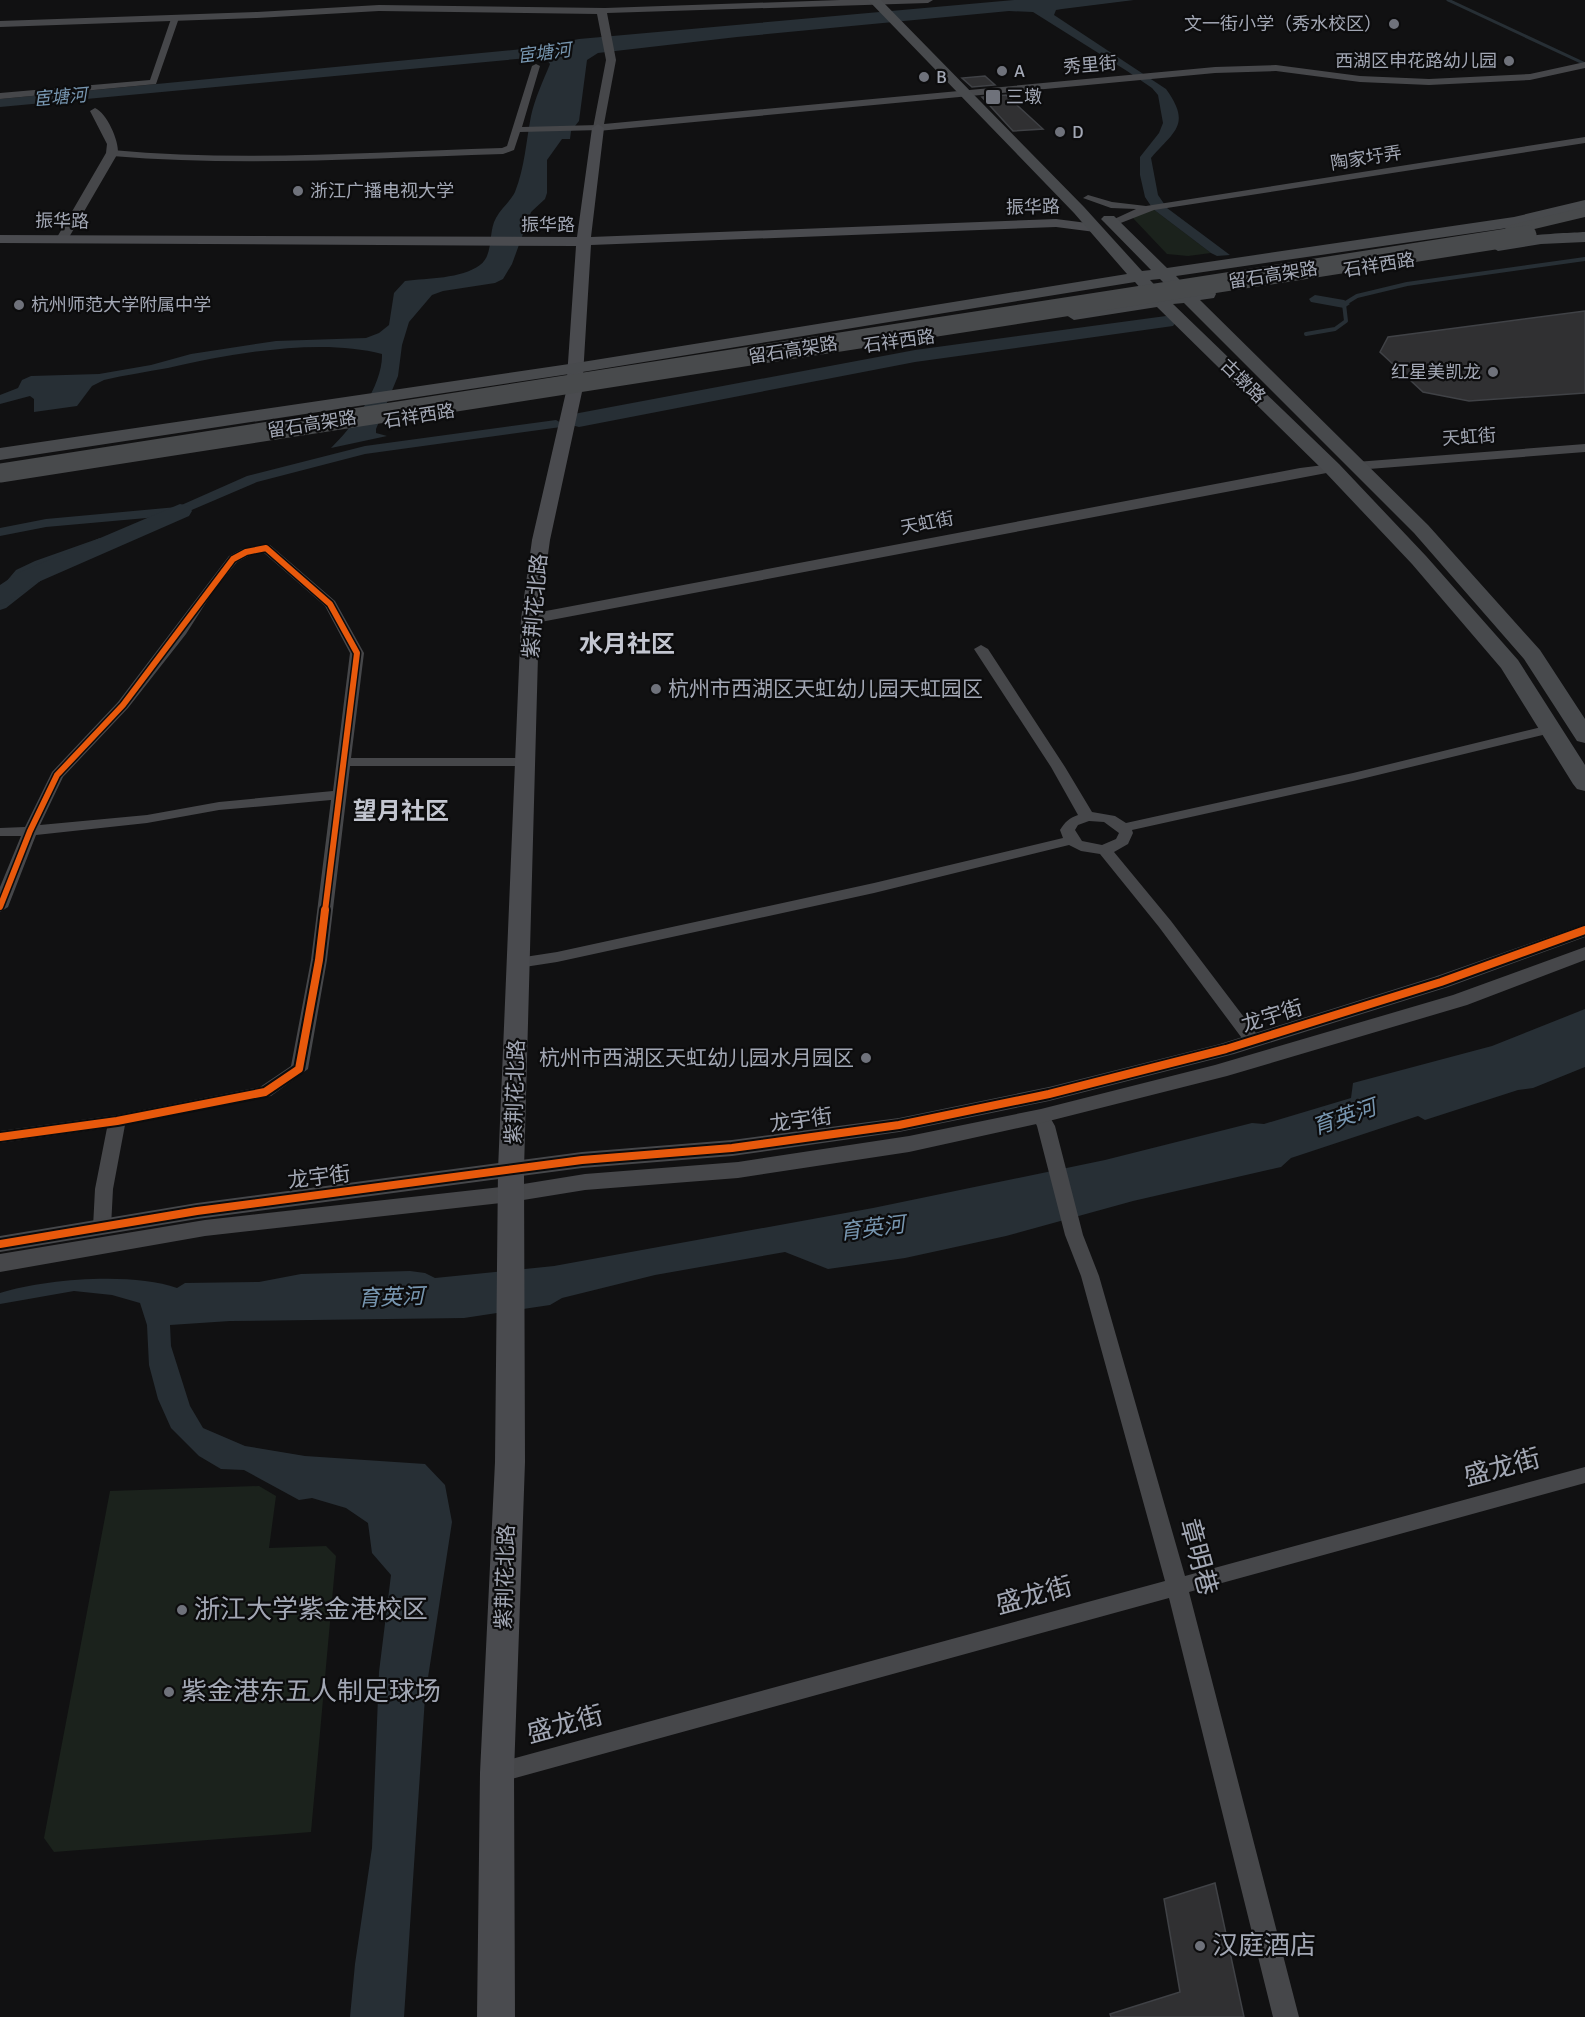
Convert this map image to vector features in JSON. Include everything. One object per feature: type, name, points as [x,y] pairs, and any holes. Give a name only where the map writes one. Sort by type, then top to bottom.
[{"type":"highway","points":[[1527,234],[1585,212]]},
{"type":"highway","name":"留石高架路","points":[[0,473],[1527,234],[1585,218]]},
{"type":"highway","points":[[1527,234],[1585,231]]},
{"type":"highway","name":"留石高架路","points":[[0,461],[1527,234]]},
{"type":"main road","name":"古墩路","points":[[878,4],[966,93],[1083,204],[1113,223],[1421,529],[1532,655],[1585,736]]},
{"type":"main road","name":"古墩路","points":[[962,71],[1083,204],[1095,228],[1137,277],[1332,468],[1419,560],[1510,665],[1585,784]]},
{"type":"main road","name":"紫荆花北路","points":[[496,2017],[497,1773],[510,1462],[511,1182],[530,619],[541,540],[574,392],[584,240],[598,128]]},
{"type":"main road","name":"振华路","points":[[584,240],[1053,217],[1083,204]]},
{"type":"main road","name":"石祥西路","points":[[0,453],[576,368],[1137,277],[1514,222],[1585,205]]},
{"type":"main road","name":"振华路","points":[[0,239],[63,237],[584,240],[1056,223],[1095,228]]},
{"type":"main road","name":"振华路","points":[[0,233],[63,237]]},
{"type":"main road","name":"石祥西路","points":[[0,481],[1161,302],[1527,234]]},
{"type":"street","points":[[0,24],[415,7],[601,9],[878,4],[900,6],[928,0]]},
{"type":"street","points":[[0,96],[153,82],[179,8]]},
{"type":"street","points":[[257,15],[276,18],[379,13],[577,12],[601,9]]},
{"type":"street","points":[[516,130],[598,128],[610,54],[601,9]]},
{"type":"street","points":[[361,10],[379,13]]},
{"type":"street","name":"秀里街","points":[[598,128],[1215,70],[1266,68],[1360,79],[1429,82],[1484,81],[1549,73],[1585,65]]},
{"type":"street","points":[[112,153],[157,157],[235,157],[487,153],[511,148],[536,66]]},
{"type":"street","points":[[63,237],[112,153],[113,144],[95,111]]},
{"type":"street","name":"陶家圩弄","points":[[1113,223],[1130,214],[1152,207],[1585,141]]},
{"type":"street","name":"陶家圩弄","points":[[1083,204],[1152,207]]},
{"type":"street","name":"天虹街","points":[[1356,466],[1585,448]]},
{"type":"street","name":"天虹街","points":[[530,619],[1300,472],[1332,468]]},
{"type":"street","points":[[0,907],[30,831],[57,776],[123,705],[181,631],[209,588],[234,559],[246,552],[266,548],[330,604],[357,653],[319,960],[299,1069],[265,1092],[117,1121],[0,1137]]},
{"type":"street","points":[[981,649],[1058,767],[1087,817]]},
{"type":"street","points":[[1123,828],[1353,777],[1550,729]]},
{"type":"street","points":[[345,762],[525,762]]},
{"type":"street","points":[[0,832],[147,819],[219,806],[341,795]]},
{"type":"street","points":[[1087,817],[1104,818],[1123,828],[1126,833],[1125,839],[1120,844],[1104,849],[1085,848],[1071,840],[1068,835],[1069,826],[1087,817]]},
{"type":"street","points":[[518,963],[557,957],[874,888],[1071,840]]},
{"type":"street","points":[[1104,849],[1166,924],[1253,1041]]},
{"type":"street","name":"龙宇街","points":[[0,1263],[205,1228],[511,1182],[582,1160],[732,1148],[900,1125],[1049,1094],[1253,1041],[1441,982],[1585,930]]},
{"type":"street","name":"龙宇街","points":[[0,1244],[197,1211],[511,1182],[585,1182],[749,1168],[909,1144],[1041,1116],[1219,1071],[1460,1000],[1585,953]]},
{"type":"street","name":"章明巷","points":[[1041,1116],[1046,1126],[1074,1235],[1090,1276],[1177,1587],[1286,2017]]},
{"type":"street","points":[[102,1227],[104,1190],[117,1121]]},
{"type":"street","name":"盛龙街","points":[[497,1773],[1585,1475]]},
{"type":"shaded area","points":[[1153,209],[1211,253],[1188,256],[1167,254],[1132,217]]},
{"type":"shaded area","name":"紫金港东五人制足球场","points":[[259,1486],[276,1496],[269,1548],[326,1546],[336,1556],[311,1832],[54,1852],[44,1838],[110,1491]]},
{"type":"water","name":"宦塘河","points":[[1014,0],[1134,0],[1056,10],[1054,15],[1166,89],[1174,101],[1179,120],[1173,134],[1151,158],[1158,195],[1167,208],[1230,255],[1217,256],[1211,253],[1153,209],[1145,197],[1140,175],[1140,157],[1159,133],[1163,123],[1158,95],[1152,88],[1127,71],[1033,12],[1009,11],[598,53],[587,60],[579,121],[571,131],[570,139],[562,139],[547,160],[545,199],[531,212],[512,264],[503,279],[495,283],[443,291],[432,295],[409,322],[402,345],[398,376],[376,429],[376,433],[387,436],[331,448],[357,417],[378,379],[382,354],[358,349],[303,347],[275,349],[104,380],[92,386],[77,406],[34,412],[34,399],[30,396],[0,404],[0,395],[18,388],[22,380],[31,376],[99,374],[151,365],[191,354],[276,341],[366,338],[379,333],[389,325],[394,293],[405,281],[464,273],[484,261],[498,214],[515,192],[523,164],[533,109],[550,64],[547,60],[528,58],[0,107],[0,99],[533,48],[579,39]]},
{"type":"water","points":[[100,538],[113,547],[53,571],[6,608],[0,610],[0,589],[16,570]]},
{"type":"water","name":"育英河","points":[[1585,1009],[1585,1067],[1533,1088],[1518,1090],[1425,1120],[1418,1116],[1291,1158],[1281,1167],[1133,1201],[1006,1236],[905,1258],[828,1269],[785,1252],[655,1275],[562,1298],[550,1305],[464,1318],[230,1321],[170,1325],[171,1346],[190,1406],[203,1428],[245,1446],[305,1456],[425,1464],[445,1485],[452,1522],[425,1697],[404,2017],[350,2017],[355,1964],[372,1848],[379,1672],[391,1575],[372,1553],[368,1523],[346,1508],[312,1498],[299,1500],[244,1470],[221,1469],[199,1456],[171,1428],[158,1399],[149,1365],[147,1325],[140,1303],[112,1295],[74,1291],[0,1304],[0,1293],[40,1284],[88,1279],[137,1280],[177,1288],[185,1283],[259,1282],[301,1274],[410,1271],[425,1273],[435,1278],[554,1266],[873,1208],[1105,1160],[1252,1123],[1264,1124],[1351,1098],[1353,1083],[1492,1046]]},
{"type":"building","points":[[985,76],[995,85],[972,87],[962,78]]},
{"type":"building","points":[[1006,95],[1043,129],[1013,131],[982,97]]},
{"type":"building","name":"红星美凯龙","points":[[1585,311],[1585,393],[1469,401],[1423,392],[1380,352],[1388,337]]},
{"type":"building","name":"汉庭酒店","points":[[1215,1883],[1244,2017],[1111,2017],[1110,2014],[1180,1992],[1164,1899]]},
{"type":"waterway","points":[[1448,0],[1585,64]]},
{"type":"waterway","points":[[1306,334],[1335,329],[1346,321],[1344,304],[1357,296],[1407,284],[1585,259]]},
{"type":"waterway","points":[[1315,299],[1344,304]]},
{"type":"waterway","points":[[579,420],[915,356],[1166,322]]},
{"type":"waterway","points":[[0,532],[46,523],[180,511],[252,479],[365,450],[556,424]]},
{"type":"waterway","points":[[0,597],[27,578],[180,511]]},
{"type":"cycle path","points":[[0,907],[30,831],[57,775],[123,705],[233,559],[246,552],[266,548],[330,604],[357,653],[319,960],[299,1069],[265,1092],[117,1121],[0,1137]]},
{"type":"cycle path","points":[[0,1244],[197,1211],[582,1160],[732,1148],[899,1125],[1049,1094],[1226,1049],[1441,982],[1585,930]]},
{"type":"place","name":"文一街小学（秀水校区）","points":[[1394,24]]},
{"type":"place","name":"西湖区申花路幼儿园","points":[[1509,61]]},
{"type":"place","name":"A","points":[[1002,71]]},
{"type":"place","name":"B","points":[[924,77]]},
{"type":"place","name":"三墩","points":[[993,97]]},
{"type":"place","name":"D","points":[[1060,132]]},
{"type":"place","name":"浙江广播电视大学","points":[[298,191]]},
{"type":"place","name":"杭州师范大学附属中学","points":[[19,305]]},
{"type":"place","name":"红星美凯龙","points":[[1493,372]]},
{"type":"place","name":"杭州市西湖区天虹幼儿园天虹园区","points":[[656,689]]},
{"type":"place","name":"杭州市西湖区天虹幼儿园水月园区","points":[[866,1058]]},
{"type":"place","name":"浙江大学紫金港校区","points":[[182,1610]]},
{"type":"place","name":"紫金港东五人制足球场","points":[[169,1692]]},
{"type":"place","name":"汉庭酒店","points":[[1200,1946]]},
{"type":"district","name":"水月社区","points":[[627,644]]},
{"type":"district","name":"望月社区","points":[[401,811]]}]
